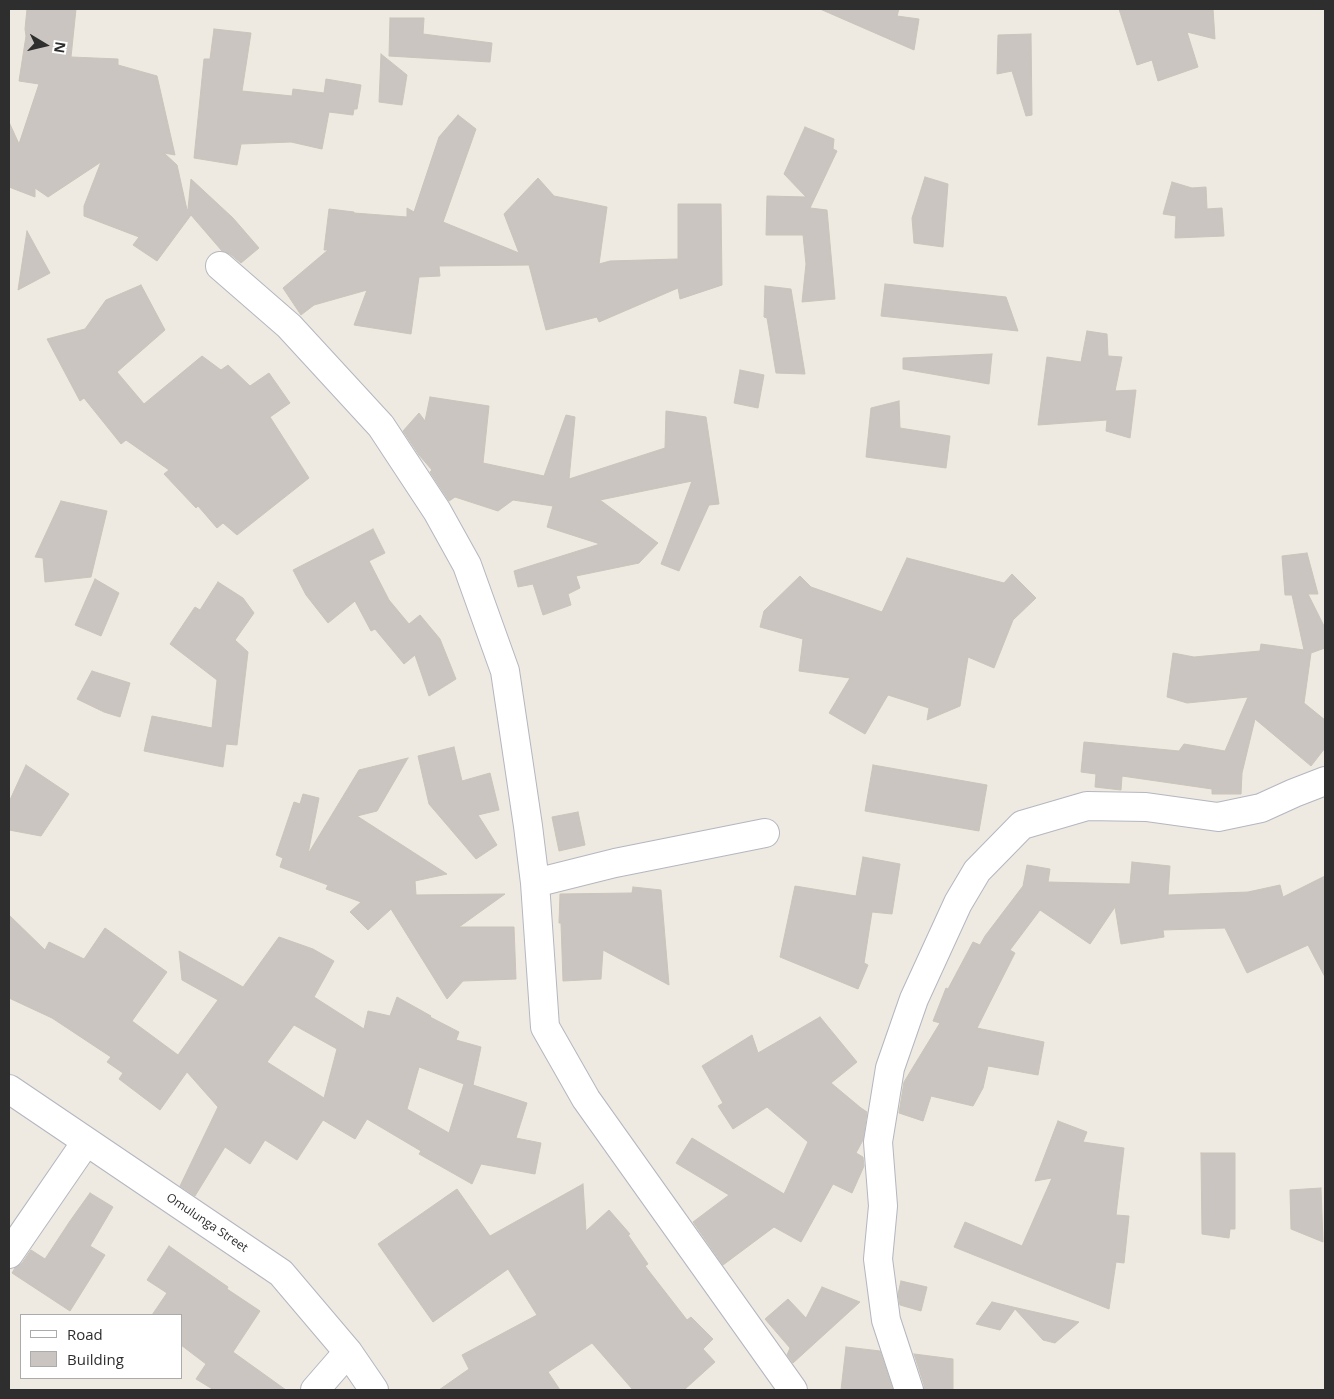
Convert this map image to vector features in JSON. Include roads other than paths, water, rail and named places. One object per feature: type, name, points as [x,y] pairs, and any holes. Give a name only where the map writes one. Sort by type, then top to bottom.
[{"type":"street","points":[[220,266],[289,326],[381,426],[437,511],[466,565],[505,671],[535,884],[545,1027],[586,1099],[792,1390]]},
{"type":"street","points":[[909,1390],[886,1320],[878,1259],[883,1206],[878,1142],[890,1068],[914,999],[958,903],[977,871],[1022,825],[1087,806],[1146,808],[1218,817],[1261,808],[1325,781]]},
{"type":"street","points":[[535,884],[614,863],[765,833]]},
{"type":"street","name":"Omulunga Street","points":[[9,1089],[281,1273],[348,1352],[374,1390]]},
{"type":"street","points":[[9,1254],[86,1142]]},
{"type":"street","points":[[315,1390],[348,1352]]}]
